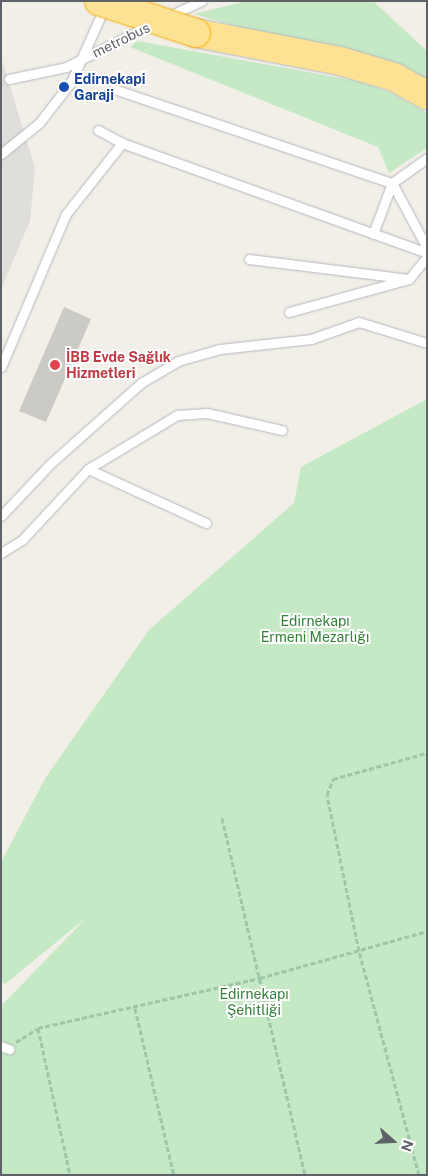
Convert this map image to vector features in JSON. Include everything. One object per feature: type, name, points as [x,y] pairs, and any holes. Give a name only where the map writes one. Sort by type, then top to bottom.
[{"type":"highway","points":[[99,1],[196,33],[340,61],[394,77],[427,95]]},
{"type":"lane","points":[[1,154],[55,104],[71,82],[107,1]]},
{"type":"lane","name":"metrobus","points":[[10,80],[66,67],[201,1]]},
{"type":"lane","points":[[114,89],[392,183],[427,248]]},
{"type":"lane","points":[[98,130],[122,143],[427,253]]},
{"type":"lane","points":[[1,367],[66,214],[122,143]]},
{"type":"lane","points":[[373,234],[392,183],[427,158]]},
{"type":"lane","points":[[289,312],[409,279],[427,257]]},
{"type":"lane","points":[[248,259],[409,279]]},
{"type":"lane","points":[[1,516],[50,464],[141,382],[178,360],[220,349],[311,339],[359,322],[427,343]]},
{"type":"lane","points":[[1,553],[22,540],[88,469],[177,415],[207,413],[282,430]]},
{"type":"lane","points":[[88,469],[206,523]]},
{"type":"path","points":[[419,1175],[359,951],[327,795],[333,779],[427,753]]},
{"type":"path","points":[[222,818],[305,1175]]},
{"type":"path","points":[[5,1048],[38,1028],[135,1008],[260,978],[427,931]]},
{"type":"path","points":[[135,1008],[174,1175]]},
{"type":"path","points":[[38,1028],[70,1175]]},
{"type":"shaded area","points":[[1,57],[35,168],[30,221],[1,289]]},
{"type":"green space","points":[[247,1],[373,1],[427,51],[427,82],[194,14]]},
{"type":"green space","points":[[138,41],[356,81],[389,92],[427,113],[427,148],[389,173],[378,147],[130,47]]},
{"type":"green space","points":[[427,399],[427,1175],[1,1175],[1,1006],[86,918],[5,984],[1,982],[1,862],[46,777],[149,630],[294,503],[301,467]]},
{"type":"building","name":"İBB Evde Sağlık Hizmetleri","points":[[64,307],[91,319],[46,422],[19,411]]},
{"type":"place","name":"Edirnekapi Garaji","points":[[64,87]]},
{"type":"place","name":"İBB Evde Sağlık Hizmetleri","points":[[55,365]]},
{"type":"park label","name":"Edirnekapı Ermeni Mezarlığı","points":[[315,630]]},
{"type":"park label","name":"Edirnekapı Şehitliği","points":[[254,1002]]}]
